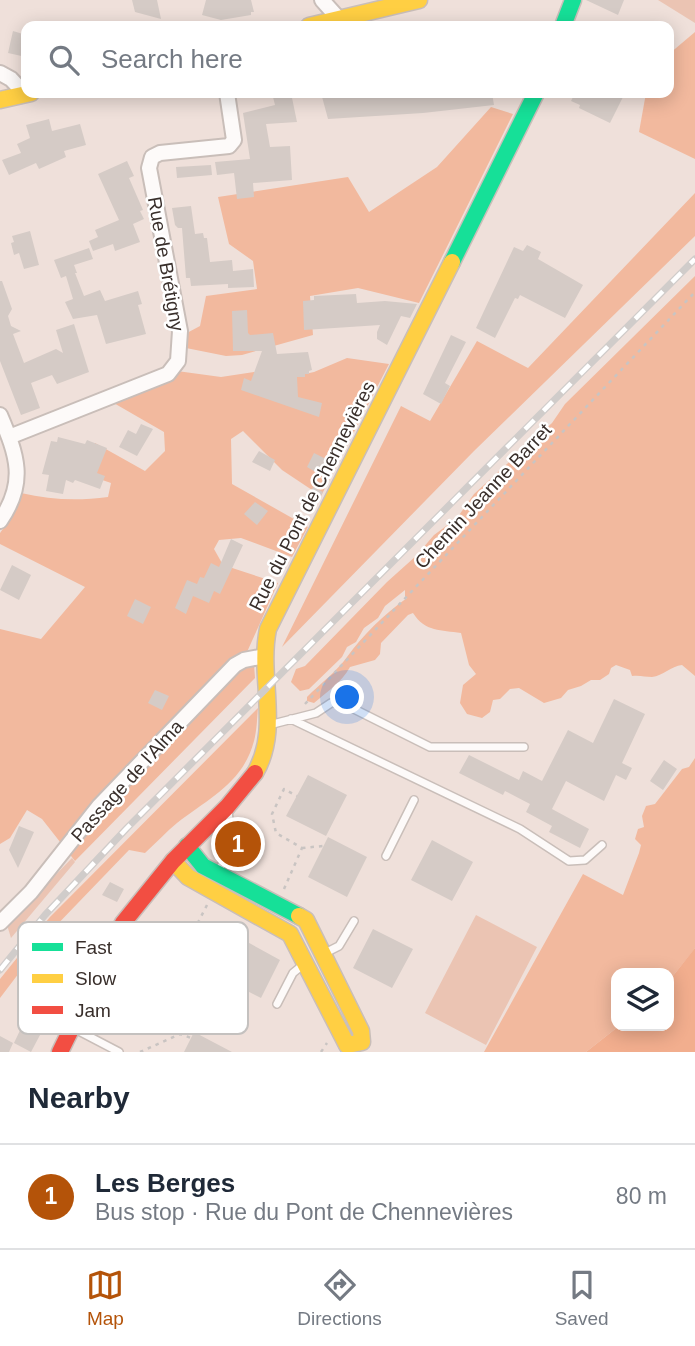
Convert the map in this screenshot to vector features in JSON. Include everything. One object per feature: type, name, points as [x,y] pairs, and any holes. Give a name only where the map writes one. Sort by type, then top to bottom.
[{"type":"main road","points":[[330,21],[419,0]]},
{"type":"main road","points":[[565,21],[573,0]]},
{"type":"main road","points":[[0,100],[21,96]]},
{"type":"main road","name":"Rue du Pont de Chennevières","points":[[124,922],[173,861],[228,807],[253,777],[264,758],[268,725],[265,656],[268,629],[534,98]]},
{"type":"main road","points":[[173,861],[188,877],[213,884],[277,905],[306,920],[361,1031],[362,1042],[347,1045],[290,934],[213,884],[187,846]]},
{"type":"main road","name":"Rue du Pont de Chennevières","points":[[60,1052],[69,1034]]},
{"type":"street","points":[[322,0],[339,19]]},
{"type":"street","points":[[0,74],[21,88]]},
{"type":"street","name":"Rue de Brétigny","points":[[9,437],[168,374],[177,361],[180,331],[149,168],[152,157],[160,153],[229,146],[234,140],[228,98]]},
{"type":"street","points":[[0,415],[15,450],[18,469],[8,509],[0,521]]},
{"type":"street","name":"Passage de l'Alma","points":[[0,923],[31,892],[99,806],[235,666],[244,660],[265,656]]},
{"type":"lane","points":[[268,725],[316,713],[331,703],[340,702],[430,747],[524,747]]},
{"type":"lane","points":[[291,719],[520,829],[569,861],[585,860],[602,845]]},
{"type":"lane","points":[[386,856],[414,800]]},
{"type":"lane","points":[[213,884],[228,852],[228,807]]},
{"type":"lane","points":[[277,1004],[293,973],[305,963],[339,946],[354,921]]},
{"type":"lane","points":[[84,1034],[120,1052]]},
{"type":"path","name":"Chemin Jeanne Barret","points":[[291,719],[695,292]]},
{"type":"path","points":[[297,796],[284,789],[272,814],[276,833],[302,848],[323,846]]},
{"type":"path","points":[[277,905],[302,848]]},
{"type":"path","points":[[197,922],[213,884]]},
{"type":"path","points":[[140,1052],[180,1034],[191,1038]]},
{"type":"shaded area","points":[[658,0],[695,0],[695,23]]},
{"type":"shaded area","points":[[695,32],[695,159],[639,132],[645,98],[674,98],[674,50]]},
{"type":"shaded area","points":[[491,107],[513,114],[419,303],[358,288],[310,296],[313,335],[242,355],[226,356],[186,348],[185,334],[200,326],[206,296],[257,289],[253,261],[229,244],[218,197],[348,177],[369,212],[437,167]]},
{"type":"shaded area","points":[[695,193],[695,236],[474,451],[282,647],[401,406],[430,421],[477,341],[528,368]]},
{"type":"shaded area","points":[[695,276],[695,676],[682,665],[652,677],[632,676],[630,670],[616,665],[600,680],[591,680],[568,690],[561,698],[544,703],[519,688],[510,689],[500,699],[493,700],[490,712],[482,718],[467,714],[460,703],[463,685],[476,674],[469,665],[461,633],[428,627],[413,613],[381,643],[380,654],[375,660],[350,667],[338,682],[314,703],[307,701],[307,697],[367,633],[407,598],[405,590],[385,606],[378,618],[364,628],[356,642],[347,647],[342,657],[309,689],[300,691],[291,682],[296,669],[305,666],[434,535],[457,518],[474,494],[552,423],[565,404]]},
{"type":"shaded area","points":[[347,358],[389,364],[321,496],[282,470],[243,431],[231,439],[232,484],[308,527],[292,557],[241,538],[219,540],[214,549],[223,565],[278,583],[247,652],[254,665],[255,678],[75,861],[42,819],[27,810],[10,838],[0,844],[0,629],[41,639],[85,587],[0,544],[0,533],[11,518],[21,493],[64,499],[108,497],[111,483],[76,471],[95,443],[145,471],[165,451],[164,432],[112,402],[177,371],[221,377],[254,372],[291,377],[314,372]]},
{"type":"shaded area","points":[[258,708],[254,741],[249,756],[233,779],[177,823],[145,853],[129,850],[60,922],[46,922]]},
{"type":"shaded area","points":[[695,758],[693,951],[674,975],[674,968],[611,968],[613,1031],[586,1052],[484,1052],[583,874],[623,895],[639,853],[641,845],[635,839],[638,829],[644,827],[642,816],[646,806],[655,804],[682,769],[689,767]]},
{"type":"shaded area","points":[[72,858],[75,862],[24,922],[18,922],[18,930],[11,938],[7,925]]},
{"type":"shaded area","points":[[476,915],[537,947],[486,1045],[425,1013]]},
{"type":"shaded area","points":[[695,948],[695,1052],[586,1052],[613,1031],[674,1031],[674,975]]},
{"type":"shaded area","points":[[18,957],[18,974],[0,998],[0,979]]},
{"type":"building","points":[[132,0],[157,0],[161,19],[135,12]]},
{"type":"building","points":[[206,0],[251,0],[254,12],[251,12],[251,15],[221,20],[202,15]]},
{"type":"building","points":[[586,0],[624,0],[618,15]]},
{"type":"building","points":[[13,31],[21,33],[21,56],[8,53]]},
{"type":"building","points":[[273,98],[292,98],[297,122],[266,124],[270,147],[290,146],[292,180],[253,183],[254,197],[237,199],[234,173],[217,175],[215,162],[250,159],[243,113],[275,105]]},
{"type":"building","points":[[322,98],[493,98],[494,105],[423,113],[328,119]]},
{"type":"building","points":[[572,98],[622,98],[610,123],[579,108],[580,105],[571,101]]},
{"type":"building","points":[[49,119],[52,131],[80,124],[86,145],[64,151],[66,157],[39,169],[36,163],[9,175],[2,160],[21,153],[17,144],[30,138],[26,125]]},
{"type":"building","points":[[127,161],[134,176],[129,178],[143,210],[140,211],[144,219],[133,224],[140,242],[115,251],[113,244],[93,251],[89,241],[98,237],[95,230],[119,220],[98,174]]},
{"type":"building","points":[[211,165],[212,175],[177,178],[176,167]]},
{"type":"building","points":[[191,206],[195,234],[203,233],[204,238],[207,238],[210,262],[232,260],[233,271],[253,269],[254,287],[228,288],[228,284],[191,286],[190,278],[186,278],[182,228],[175,225],[172,208]]},
{"type":"building","points":[[30,231],[39,265],[24,269],[19,253],[14,255],[12,236]]},
{"type":"building","points":[[527,245],[541,252],[538,259],[583,285],[565,318],[520,295],[518,299],[515,298],[495,338],[476,328],[514,247],[523,251]]},
{"type":"building","points":[[89,248],[93,259],[74,265],[84,296],[100,290],[105,301],[138,291],[142,304],[138,305],[146,334],[106,344],[97,315],[73,319],[65,302],[73,299],[66,276],[61,278],[54,260]]},
{"type":"building","points":[[0,281],[12,309],[8,316],[11,326],[21,331],[13,334],[24,363],[56,349],[63,353],[56,330],[74,324],[89,372],[57,384],[52,375],[31,383],[40,408],[21,415],[0,361]]},
{"type":"building","points":[[356,294],[357,303],[385,301],[417,304],[410,318],[401,316],[387,345],[377,339],[380,325],[304,330],[303,301],[314,300],[314,296]]},
{"type":"building","points":[[247,310],[248,333],[273,333],[277,354],[308,352],[312,370],[305,374],[305,377],[297,377],[298,397],[322,403],[319,417],[241,390],[244,378],[251,381],[262,351],[233,351],[232,311]]},
{"type":"building","points":[[451,335],[466,342],[445,383],[450,386],[441,404],[423,394]]},
{"type":"building","points":[[141,424],[153,429],[137,456],[119,447],[128,430],[136,434]]},
{"type":"building","points":[[58,437],[85,444],[87,440],[107,448],[97,473],[105,476],[100,489],[75,480],[73,483],[66,480],[63,494],[46,491],[49,475],[42,474],[51,441],[57,442]]},
{"type":"building","points":[[259,451],[275,460],[270,471],[252,462]]},
{"type":"building","points":[[314,453],[332,462],[324,477],[307,467]]},
{"type":"building","points":[[313,487],[323,492],[314,509],[305,504]]},
{"type":"building","points":[[255,502],[268,511],[257,525],[244,514]]},
{"type":"building","points":[[231,539],[243,545],[220,594],[214,591],[209,603],[193,596],[186,614],[175,608],[187,580],[197,584],[200,577],[204,578],[211,563],[219,567]]},
{"type":"building","points":[[12,565],[31,575],[19,600],[0,590]]},
{"type":"building","points":[[135,599],[151,607],[143,624],[127,616]]},
{"type":"building","points":[[155,690],[169,696],[162,710],[148,703]]},
{"type":"building","points":[[614,699],[645,714],[622,763],[632,768],[626,780],[616,775],[604,801],[566,781],[552,809],[589,829],[580,848],[549,832],[552,826],[526,812],[530,804],[505,791],[503,795],[459,773],[469,755],[519,780],[523,771],[542,781],[568,730],[593,743]]},
{"type":"building","points":[[664,760],[677,769],[663,790],[650,781]]},
{"type":"building","points":[[308,775],[347,795],[326,836],[286,816]]},
{"type":"building","points":[[19,826],[34,832],[18,868],[9,850]]},
{"type":"building","points":[[328,837],[367,857],[347,897],[308,877]]},
{"type":"building","points":[[432,840],[473,862],[452,901],[411,880]]},
{"type":"building","points":[[110,882],[124,889],[117,902],[102,895]]},
{"type":"building","points":[[373,929],[413,949],[392,988],[353,968]]},
{"type":"building","points":[[248,942],[280,960],[261,998],[248,991]]},
{"type":"building","points":[[18,1034],[41,1034],[31,1052],[14,1043]]},
{"type":"building","points":[[193,1034],[198,1034],[232,1052],[184,1052]]},
{"type":"building","points":[[0,1036],[13,1043],[9,1052],[0,1052]]},
{"type":"railway","points":[[39,922],[127,828],[695,259]]},
{"type":"railway","points":[[0,970],[18,948]]},
{"type":"traffic: fast","points":[[565,21],[573,0]]},
{"type":"traffic: fast","points":[[452,262],[534,98]]},
{"type":"traffic: fast","points":[[187,846],[203,866],[299,916]]},
{"type":"traffic: slow","points":[[330,21],[419,0]]},
{"type":"traffic: slow","points":[[0,100],[21,95]]},
{"type":"traffic: slow","points":[[255,773],[267,739],[265,666],[268,629],[452,262]]},
{"type":"traffic: slow","points":[[173,861],[188,877],[290,934],[347,1045],[362,1042],[361,1031],[306,920],[299,916]]},
{"type":"traffic: jam","points":[[124,922],[173,861],[227,807],[255,773]]},
{"type":"traffic: jam","points":[[60,1052],[69,1034]]},
{"type":"place","name":"Les Berges","points":[[238,844]]}]
